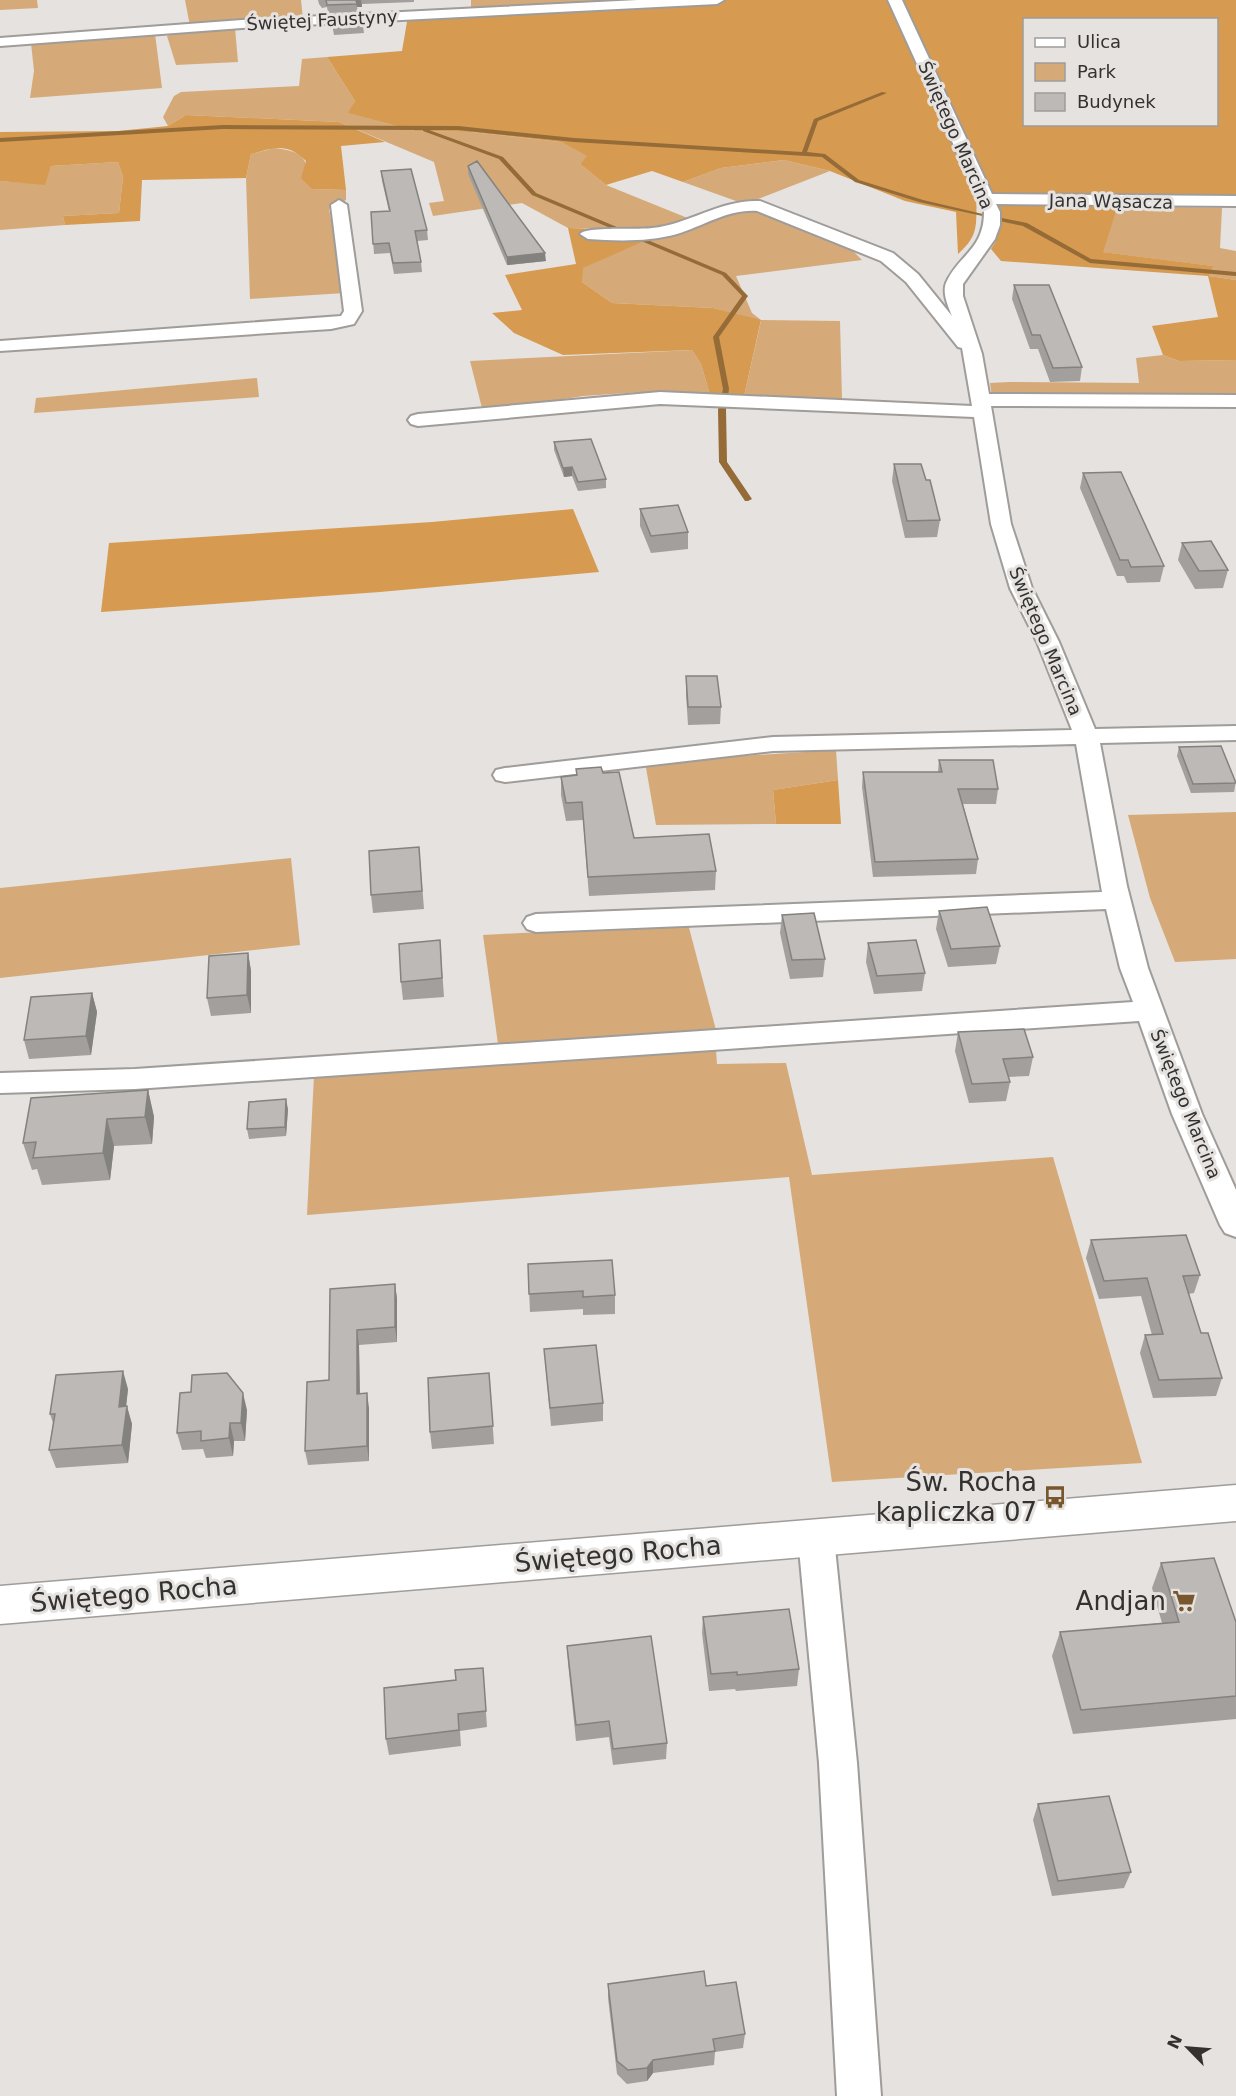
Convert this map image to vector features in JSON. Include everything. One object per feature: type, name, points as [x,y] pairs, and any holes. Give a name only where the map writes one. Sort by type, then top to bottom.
[{"type":"street","name":"Świętej Faustyny","points":[[0,42],[242,24],[717,0]]},
{"type":"street","name":"Świętego Marcina","points":[[895,0],[992,212],[992,225],[987,239],[954,284],[954,296],[973,354],[1001,524],[1021,588],[1068,690],[1087,738],[1118,900],[1134,968],[1187,1114],[1236,1225]]},
{"type":"street","name":"Jana Wąsacza","points":[[987,199],[1236,201]]},
{"type":"street","points":[[0,346],[331,324],[348,320],[353,311],[339,205]]},
{"type":"street","points":[[588,234],[612,236],[649,234],[687,226],[742,205],[760,206],[887,257],[912,278],[973,354]]},
{"type":"street","points":[[418,420],[660,398],[981,406],[1236,401]]},
{"type":"street","points":[[505,775],[773,744],[1236,734]]},
{"type":"street","points":[[536,923],[1118,900]]},
{"type":"street","points":[[0,1083],[135,1079],[1149,1011]]},
{"type":"street","name":"Świętego Rocha","points":[[0,1605],[1236,1503]]},
{"type":"street","points":[[816,1538],[838,1763],[858,2096]]},
{"type":"green space","points":[[0,0],[37,0],[38,8],[0,10]]},
{"type":"green space","points":[[185,0],[301,0],[303,19],[190,26]]},
{"type":"green space","points":[[471,0],[666,0],[480,9],[471,8]]},
{"type":"green space","points":[[235,28],[238,62],[176,65],[167,36],[176,32]]},
{"type":"green space","points":[[155,34],[162,88],[30,98],[34,71],[31,43]]},
{"type":"green space","points":[[327,57],[355,101],[349,113],[415,131],[471,132],[561,142],[588,156],[580,164],[606,185],[690,219],[663,228],[568,228],[522,203],[433,216],[429,203],[444,201],[434,162],[339,122],[186,115],[168,126],[163,117],[174,96],[181,92],[299,86],[302,59]]},
{"type":"green space","points":[[275,148],[293,152],[303,159],[312,189],[346,190],[346,200],[329,209],[345,293],[250,299],[246,178],[251,154]]},
{"type":"green space","points":[[784,160],[830,171],[753,201],[736,201],[683,182],[721,168]]},
{"type":"green space","points":[[118,162],[123,177],[119,213],[63,216],[65,225],[0,230],[0,181],[44,184],[51,166]]},
{"type":"green space","points":[[1118,206],[1222,208],[1220,248],[1236,251],[1236,280],[1209,276],[1212,266],[1102,252]]},
{"type":"green space","points":[[736,209],[750,209],[848,246],[862,260],[736,276],[752,313],[761,320],[840,321],[842,399],[744,396],[761,321],[713,308],[612,303],[582,282],[582,268],[631,245],[651,238],[669,237]]},
{"type":"green space","points":[[692,350],[701,364],[710,395],[642,392],[583,396],[483,412],[470,361]]},
{"type":"green space","points":[[1163,355],[1179,361],[1236,360],[1236,396],[992,397],[990,383],[1139,383],[1136,358]]},
{"type":"green space","points":[[257,378],[259,397],[34,413],[36,398]]},
{"type":"green space","points":[[836,750],[838,780],[773,790],[776,824],[656,825],[645,762]]},
{"type":"green space","points":[[1236,812],[1236,959],[1175,962],[1150,898],[1128,815]]},
{"type":"green space","points":[[291,858],[300,945],[0,978],[0,888]]},
{"type":"green space","points":[[688,924],[716,1030],[498,1044],[483,935]]},
{"type":"green space","points":[[716,1050],[717,1064],[786,1063],[812,1175],[1053,1157],[1142,1463],[832,1482],[789,1177],[307,1215],[314,1075]]},
{"type":"shaded area","points":[[702,0],[1236,0],[1236,197],[977,195],[974,234],[958,254],[956,212],[905,201],[830,171],[784,160],[721,168],[683,182],[652,171],[606,185],[580,164],[587,156],[561,142],[471,132],[415,131],[348,113],[355,101],[327,57],[402,51],[408,16]]},
{"type":"shaded area","points":[[186,115],[339,122],[385,142],[341,146],[346,190],[312,189],[301,178],[306,161],[292,151],[280,148],[251,154],[246,178],[142,180],[140,221],[65,225],[63,216],[119,213],[123,177],[118,162],[51,166],[45,185],[0,181],[0,132],[118,131],[168,126]]},
{"type":"shaded area","points":[[998,204],[1118,206],[1103,252],[1213,266],[1209,276],[1236,280],[1236,360],[1179,361],[1163,355],[1152,326],[1218,317],[1208,276],[1001,261],[991,249],[996,241]]},
{"type":"shaded area","points":[[568,228],[639,230],[651,238],[583,268],[582,282],[612,303],[713,308],[761,320],[744,396],[710,395],[701,364],[692,350],[563,355],[514,333],[492,313],[522,310],[505,275],[576,264]]},
{"type":"shaded area","points":[[573,509],[599,572],[380,592],[101,612],[109,543],[432,522]]},
{"type":"shaded area","points":[[838,780],[841,824],[776,824],[773,790]]},
{"type":"building","points":[[326,0],[356,0],[357,4],[327,5]]},
{"type":"building","points":[[361,17],[363,26],[333,28],[331,19]]},
{"type":"building","points":[[477,161],[545,253],[507,257],[468,166]]},
{"type":"building","points":[[411,169],[427,230],[415,231],[421,262],[393,263],[389,243],[373,244],[371,212],[390,211],[381,171]]},
{"type":"building","points":[[1014,285],[1049,285],[1082,367],[1053,368],[1040,335],[1032,335]]},
{"type":"building","points":[[591,439],[606,479],[578,482],[572,467],[563,468],[554,442]]},
{"type":"building","points":[[894,464],[921,464],[926,480],[930,480],[940,520],[907,521]]},
{"type":"building","points":[[1121,472],[1164,566],[1131,567],[1128,560],[1120,560],[1083,473]]},
{"type":"building","points":[[678,505],[688,532],[651,536],[640,509]]},
{"type":"building","points":[[1211,541],[1228,570],[1199,571],[1182,543]]},
{"type":"building","points":[[686,676],[717,676],[721,707],[688,707]]},
{"type":"building","points":[[1221,746],[1236,783],[1193,784],[1179,747]]},
{"type":"building","points":[[939,760],[993,760],[998,789],[958,789],[978,859],[875,862],[863,772],[942,772]]},
{"type":"building","points":[[601,767],[603,773],[619,772],[634,838],[709,834],[716,871],[588,877],[582,802],[566,803],[561,777],[577,775],[576,769]]},
{"type":"building","points":[[419,847],[422,891],[371,895],[369,851]]},
{"type":"building","points":[[987,907],[1000,946],[951,949],[939,911]]},
{"type":"building","points":[[814,913],[825,959],[792,960],[782,915]]},
{"type":"building","points":[[440,940],[442,978],[401,982],[399,944]]},
{"type":"building","points":[[916,940],[925,973],[877,976],[868,943]]},
{"type":"building","points":[[248,953],[247,995],[207,998],[209,956]]},
{"type":"building","points":[[92,993],[86,1036],[24,1040],[31,997]]},
{"type":"building","points":[[1024,1029],[1033,1057],[1003,1059],[1010,1082],[972,1084],[958,1032]]},
{"type":"building","points":[[148,1090],[145,1117],[107,1119],[103,1153],[33,1158],[36,1142],[23,1143],[31,1098]]},
{"type":"building","points":[[286,1099],[285,1127],[247,1129],[249,1102]]},
{"type":"building","points":[[1186,1235],[1200,1275],[1183,1276],[1201,1333],[1208,1333],[1222,1378],[1159,1380],[1145,1335],[1163,1334],[1147,1278],[1104,1281],[1091,1240]]},
{"type":"building","points":[[612,1260],[615,1295],[583,1297],[583,1291],[529,1294],[528,1264]]},
{"type":"building","points":[[395,1284],[395,1327],[357,1330],[357,1394],[367,1393],[367,1446],[305,1451],[307,1382],[329,1380],[330,1289]]},
{"type":"building","points":[[596,1345],[603,1403],[550,1408],[544,1349]]},
{"type":"building","points":[[123,1371],[119,1407],[127,1406],[122,1445],[49,1450],[55,1414],[50,1414],[56,1375]]},
{"type":"building","points":[[227,1373],[243,1393],[241,1423],[230,1423],[229,1438],[201,1441],[201,1431],[177,1433],[180,1393],[191,1392],[192,1375]]},
{"type":"building","points":[[489,1373],[493,1426],[430,1432],[428,1378]]},
{"type":"building","points":[[1214,1558],[1236,1622],[1236,1696],[1081,1710],[1060,1632],[1179,1622],[1161,1563]]},
{"type":"building","points":[[789,1609],[799,1669],[737,1675],[737,1672],[711,1674],[703,1617]]},
{"type":"building","points":[[651,1636],[667,1743],[613,1749],[609,1721],[576,1725],[567,1646]]},
{"type":"building","points":[[483,1668],[486,1711],[458,1714],[459,1730],[386,1739],[384,1688],[456,1680],[455,1670]]},
{"type":"building","points":[[1109,1796],[1131,1872],[1058,1881],[1038,1804]]},
{"type":"building","points":[[704,1971],[706,1986],[736,1982],[745,2034],[713,2039],[715,2051],[653,2060],[647,2068],[628,2070],[617,2061],[608,1984]]},
{"type":"waterway","points":[[804,154],[816,120],[884,93]]},
{"type":"waterway","points":[[0,140],[223,127],[458,128],[574,140],[804,154]]},
{"type":"waterway","points":[[425,130],[501,158],[534,194],[724,274],[745,296],[716,337],[726,389],[722,410],[723,462],[748,499]]},
{"type":"waterway","points":[[804,154],[823,155],[857,181],[921,201],[985,216]]},
{"type":"waterway","points":[[997,219],[1025,224],[1090,261],[1236,274]]},
{"type":"place","name":"Św. Rocha kapliczka 07","points":[[1055,1497]]},
{"type":"place","name":"Andjan","points":[[1184,1601]]}]
